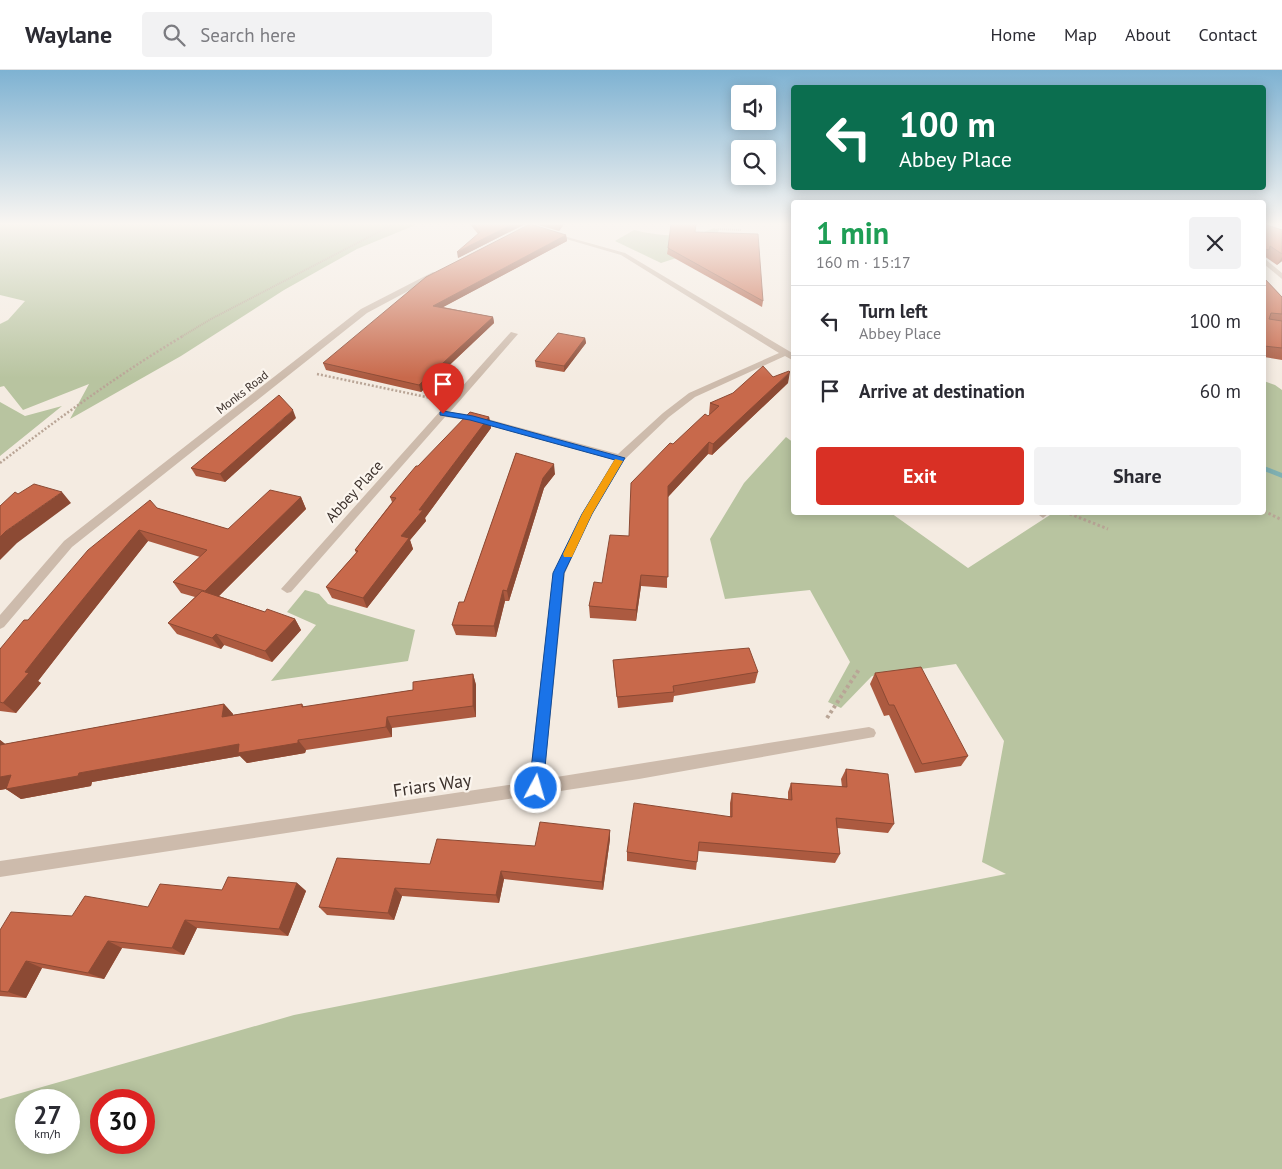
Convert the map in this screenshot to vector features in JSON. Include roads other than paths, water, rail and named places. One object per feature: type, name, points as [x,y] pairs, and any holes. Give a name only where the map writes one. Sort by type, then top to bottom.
[{"type":"street","name":"Monks Road","points":[[0,624],[68,544],[364,311],[434,275]]},
{"type":"street","points":[[658,275],[790,355]]},
{"type":"street","name":"Abbey Place","points":[[287,589],[514,334]]},
{"type":"street","points":[[536,788],[559,573],[587,514],[620,458],[648,431],[692,395],[790,355]]},
{"type":"street","points":[[443,414],[470,417],[620,458]]},
{"type":"street","name":"Friars Way","points":[[0,869],[536,788],[869,732]]},
{"type":"waterway","points":[[1266,469],[1282,476]]}]
